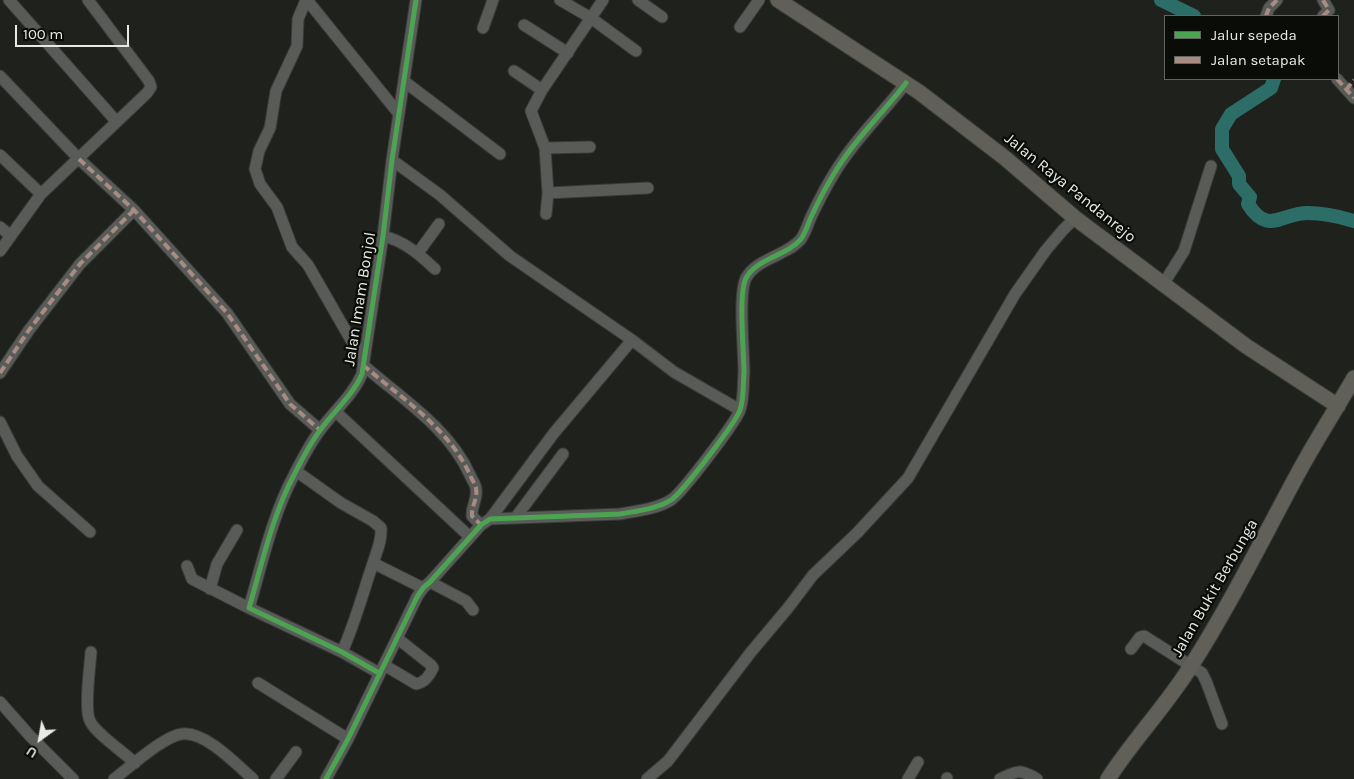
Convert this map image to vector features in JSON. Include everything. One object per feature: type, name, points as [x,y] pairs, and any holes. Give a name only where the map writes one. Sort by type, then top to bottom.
[{"type":"main road","name":"Jalan Raya Pandanrejo","points":[[778,0],[917,91],[1005,158],[1075,218],[1246,346],[1338,406]]},
{"type":"main road","name":"Jalan Bukit Berbunga","points":[[1108,779],[1124,754],[1161,710],[1191,666],[1246,571],[1297,475],[1354,378]]},
{"type":"street","points":[[9,0],[116,121]]},
{"type":"street","points":[[0,251],[40,194],[79,159],[151,87],[151,84],[88,0]]},
{"type":"street","points":[[399,114],[307,0],[298,19],[297,46],[276,91],[270,128],[259,151],[255,170],[260,184],[277,207],[292,247],[308,265],[364,362],[419,411],[455,448],[476,489],[476,496],[471,509],[472,516],[485,522],[516,517],[620,514],[664,504],[672,500],[682,490],[729,428],[740,410],[744,373],[743,306],[745,280],[752,270],[800,240],[830,181],[851,147],[917,91]]},
{"type":"street","name":"Jalan Imam Bonjol","points":[[248,608],[274,522],[296,471],[320,430],[336,412],[358,381],[364,362],[384,236],[392,160],[416,0]]},
{"type":"street","points":[[483,28],[493,0]]},
{"type":"street","points":[[560,0],[591,18],[636,51]]},
{"type":"street","points":[[546,214],[548,193],[545,148],[532,111],[542,90],[603,0]]},
{"type":"street","points":[[638,0],[662,17]]},
{"type":"street","points":[[740,27],[759,0]]},
{"type":"street","points":[[1266,15],[1269,8],[1277,0]]},
{"type":"street","points":[[1323,0],[1329,10],[1324,15]]},
{"type":"street","points":[[524,25],[568,53]]},
{"type":"street","points":[[514,71],[542,90]]},
{"type":"street","points":[[0,76],[79,159],[134,210],[227,312],[290,404],[320,430]]},
{"type":"street","points":[[1338,80],[1350,94]]},
{"type":"street","points":[[1350,94],[1354,80]]},
{"type":"street","points":[[405,82],[500,154]]},
{"type":"street","points":[[545,148],[590,147]]},
{"type":"street","points":[[0,155],[40,194]]},
{"type":"street","points":[[392,160],[440,195],[510,256],[632,340],[674,372],[740,410]]},
{"type":"street","points":[[1164,283],[1184,251],[1211,166]]},
{"type":"street","points":[[548,193],[648,188]]},
{"type":"street","points":[[0,372],[29,330],[80,264],[134,210]]},
{"type":"street","points":[[647,779],[668,761],[751,652],[813,575],[857,533],[908,478],[1015,294],[1046,250],[1075,218]]},
{"type":"street","points":[[418,253],[439,224]]},
{"type":"street","points":[[0,227],[11,236]]},
{"type":"street","points":[[384,236],[401,242],[418,253],[435,269]]},
{"type":"street","points":[[326,779],[348,739],[397,638],[427,585],[485,522],[554,433],[632,340]]},
{"type":"street","points":[[336,412],[470,537]]},
{"type":"street","points":[[0,422],[17,456],[38,486],[90,532]]},
{"type":"street","points":[[516,517],[563,454]]},
{"type":"street","points":[[296,471],[341,503],[373,521],[380,528],[381,540],[354,624],[342,652]]},
{"type":"street","points":[[210,589],[217,564],[237,530]]},
{"type":"street","points":[[373,563],[466,601],[473,610]]},
{"type":"street","points":[[187,566],[192,580],[248,608],[416,684],[422,682],[431,673],[433,668],[397,638]]},
{"type":"street","points":[[1131,649],[1140,637],[1144,636],[1191,666],[1203,676],[1222,724]]},
{"type":"street","points":[[91,652],[88,708],[90,721],[136,763]]},
{"type":"street","points":[[258,683],[348,739]]},
{"type":"street","points":[[0,702],[30,736],[73,779]]},
{"type":"street","points":[[114,779],[170,738],[182,734],[189,734],[214,746],[252,779]]},
{"type":"street","points":[[276,779],[296,752]]},
{"type":"street","points":[[908,779],[918,762]]},
{"type":"street","points":[[1000,779],[1015,771],[1020,771],[1037,779]]},
{"type":"waterway","points":[[1161,0],[1192,15]]},
{"type":"waterway","points":[[1274,80],[1271,88],[1231,114],[1222,129],[1222,149],[1239,176],[1239,184],[1250,197],[1248,204],[1255,214],[1269,221],[1307,213],[1331,215],[1354,221]]},
{"type":"marked path","points":[[1266,15],[1269,8],[1277,0]]},
{"type":"marked path","points":[[1323,0],[1329,10],[1324,15]]},
{"type":"marked path","points":[[1338,80],[1354,98]]},
{"type":"marked path","points":[[1346,90],[1354,80]]},
{"type":"marked path","points":[[79,159],[134,210],[227,313],[290,404],[320,430]]},
{"type":"marked path","points":[[0,373],[29,330],[80,264],[134,210]]},
{"type":"marked path","points":[[363,365],[423,415],[450,443],[461,458],[475,486],[476,496],[472,516],[481,525]]},
{"type":"cycle path","points":[[379,673],[342,652],[249,608],[268,540],[286,491],[314,439],[349,396],[362,374],[416,0]]},
{"type":"cycle path","points":[[326,779],[348,739],[417,597],[481,525],[490,519],[620,514],[639,511],[659,506],[671,500],[686,485],[729,428],[740,410],[743,396],[744,372],[742,297],[746,278],[757,266],[795,245],[801,239],[823,193],[843,160],[906,83]]}]
